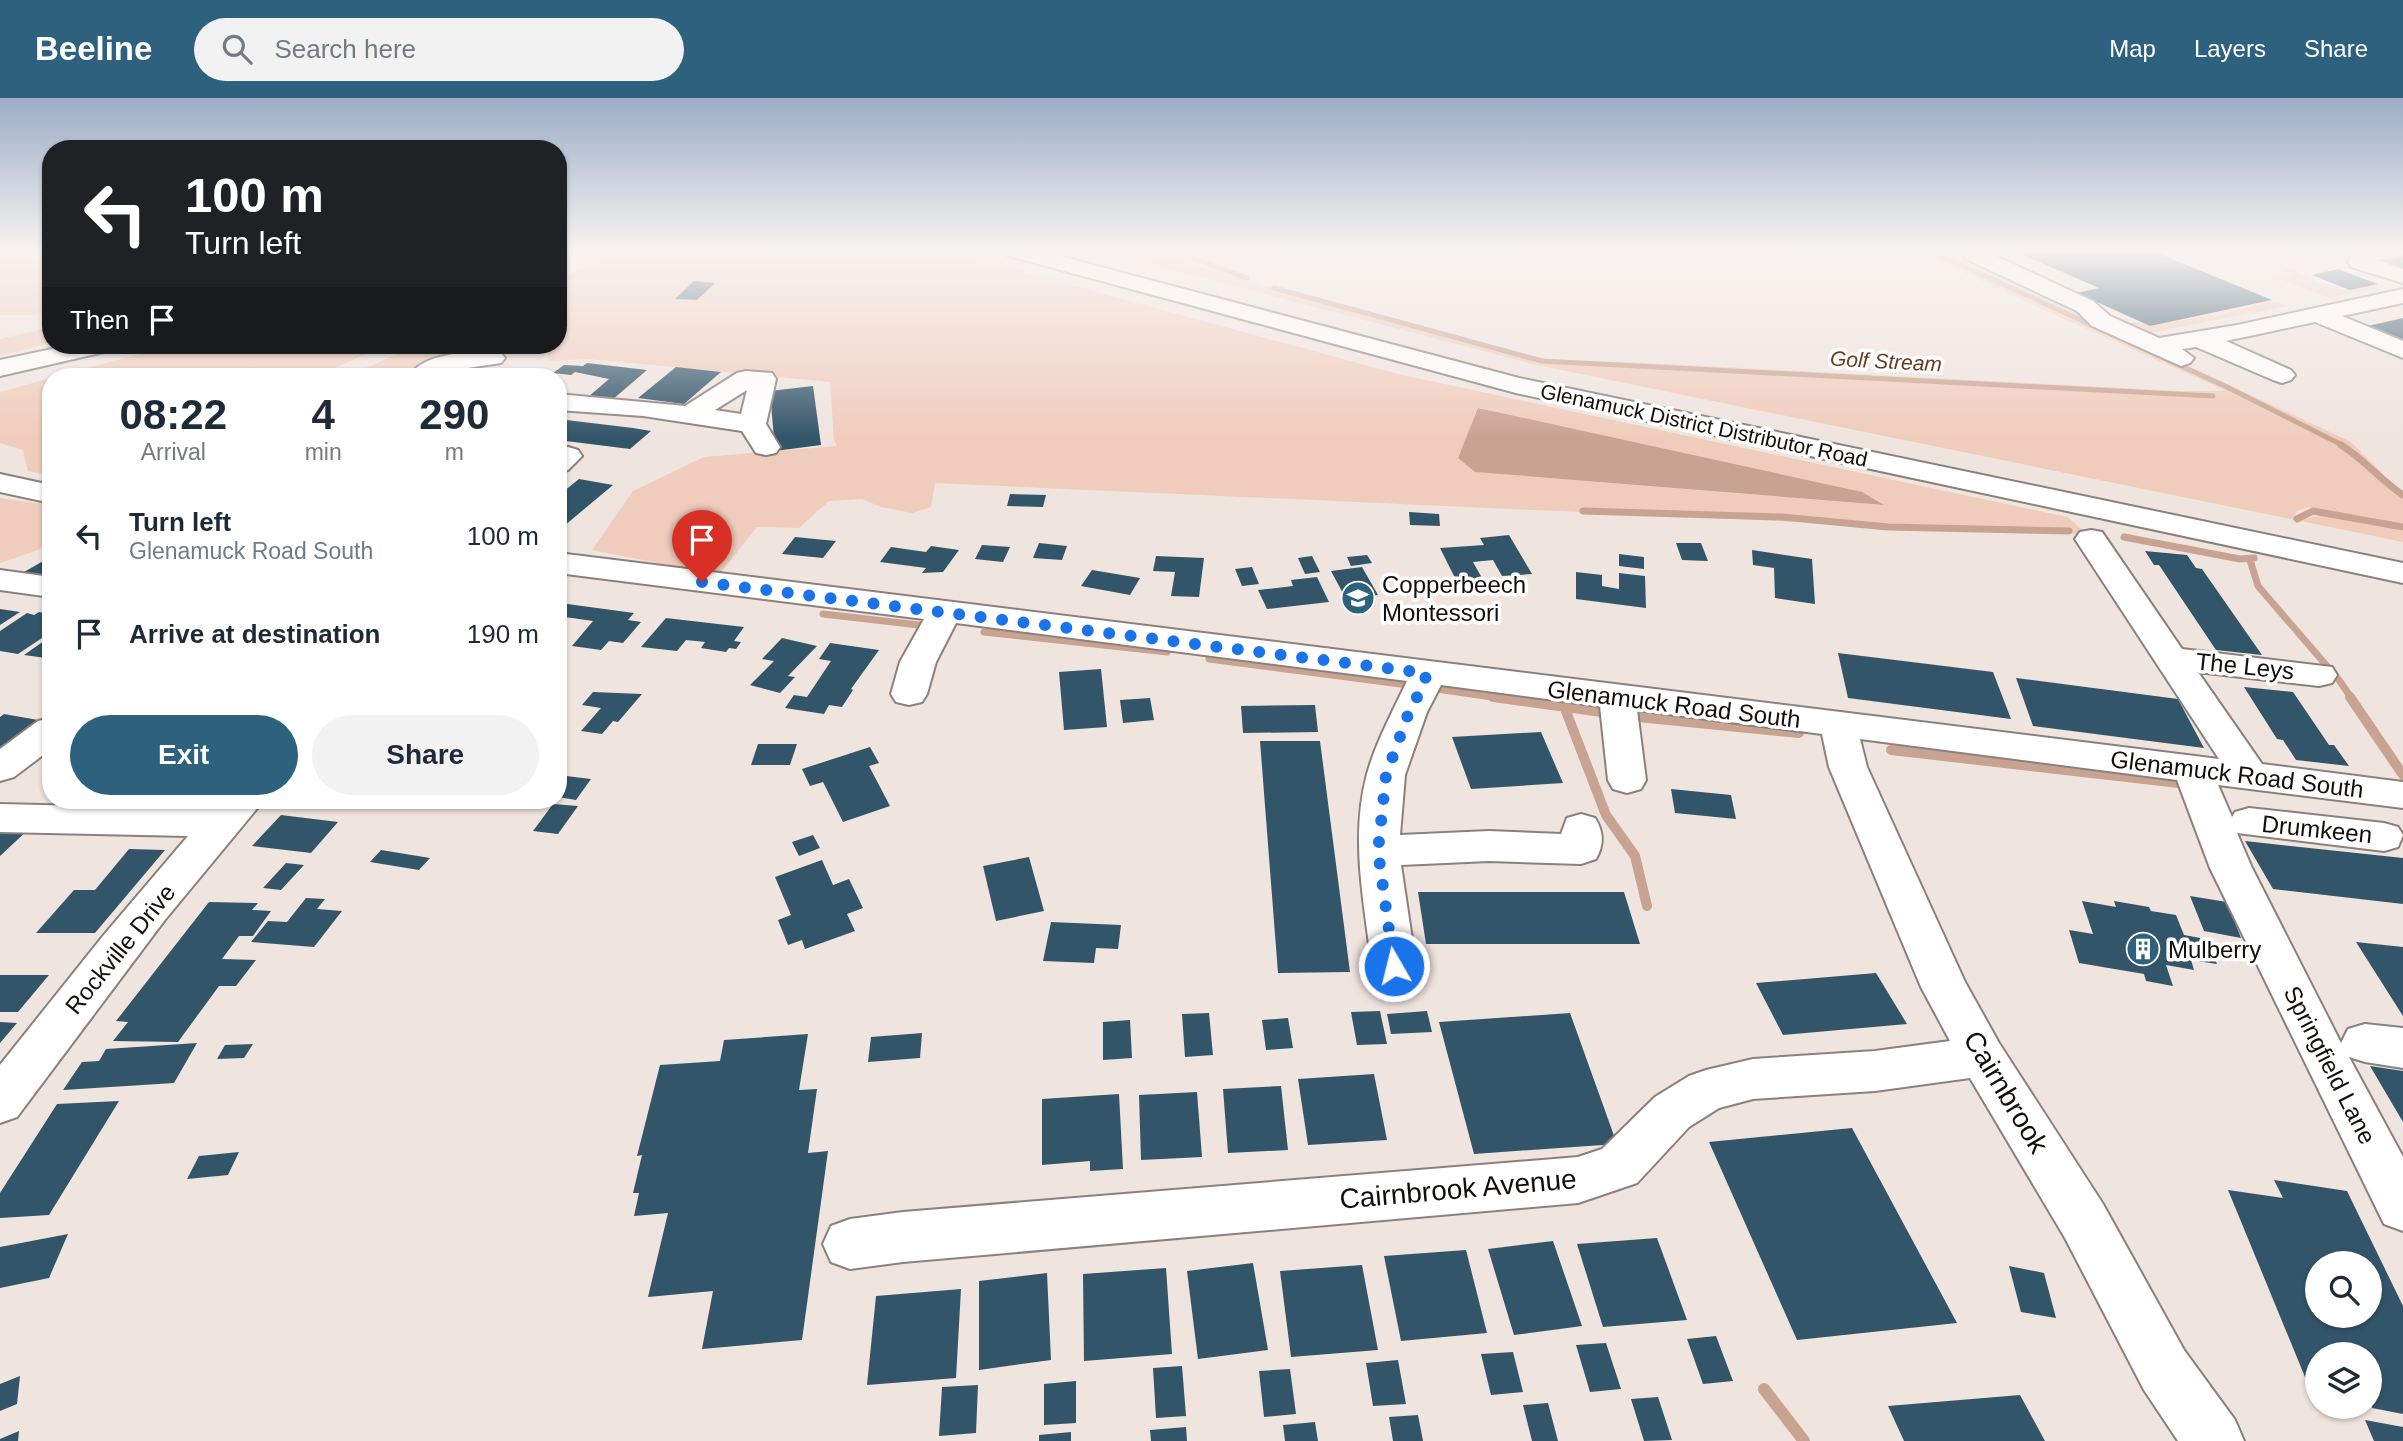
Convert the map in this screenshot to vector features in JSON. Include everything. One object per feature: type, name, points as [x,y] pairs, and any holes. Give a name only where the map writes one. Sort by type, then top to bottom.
[{"type":"street","name":"Glenamuck District Distributor Road","points":[[1247,313],[1516,385],[2403,573]]},
{"type":"street","name":"Glenamuck District Distributor Road","points":[[1292,313],[1526,374],[2403,558]]},
{"type":"street","points":[[2092,313],[2101,321],[2194,364]]},
{"type":"street","points":[[2157,346],[2324,313]]},
{"type":"street","points":[[2318,315],[2403,350]]},
{"type":"street","points":[[2200,339],[2282,375]]},
{"type":"street","points":[[0,368],[67,354]]},
{"type":"street","points":[[437,368],[447,363],[492,358]]},
{"type":"street","points":[[0,375],[42,360]]},
{"type":"street","points":[[567,403],[692,414],[759,436],[763,379],[746,379],[692,414]]},
{"type":"street","points":[[0,483],[42,492]]},
{"type":"street","name":"The Leys","points":[[2091,539],[2250,776]]},
{"type":"street","name":"Glenamuck Road South","points":[[567,564],[945,612],[1424,683],[1617,696],[2403,795]]},
{"type":"street","points":[[0,580],[42,586]]},
{"type":"street","points":[[909,694],[918,662],[945,612]]},
{"type":"street","name":"The Leys","points":[[2172,658],[2319,674]]},
{"type":"street","points":[[1394,966],[1378,851],[1386,775],[1409,712],[1424,683]]},
{"type":"street","points":[[1617,696],[1627,780]]},
{"type":"street","name":"Cairnbrook","points":[[1838,724],[1849,767],[1944,987],[1982,1057],[2084,1221],[2164,1370],[2214,1441]]},
{"type":"street","points":[[0,768],[42,737]]},
{"type":"street","name":"Springfield Lane","points":[[2190,769],[2200,787],[2230,865],[2403,1207]]},
{"type":"street","name":"Drumkeen","points":[[2354,789],[2394,841]]},
{"type":"street","points":[[0,818],[233,811]]},
{"type":"street","name":"Rockville Drive","points":[[0,1102],[104,967],[233,811]]},
{"type":"street","name":"Drumkeen","points":[[2249,822],[2394,841]]},
{"type":"street","points":[[1378,851],[1489,846],[1581,849],[1581,828]]},
{"type":"street","name":"Cairnbrook Avenue","points":[[850,1244],[903,1237],[1578,1180],[1619,1167],[1672,1112],[1706,1091],[1753,1079],[1875,1071],[1982,1057]]},
{"type":"shaded area","points":[[0,313],[42,313],[34,315],[0,315]]},
{"type":"shaded area","points":[[567,313],[1173,313],[1398,374],[2067,517],[2089,535],[935,483],[931,507],[912,513],[881,507],[862,499],[829,501],[799,528],[757,527],[719,575],[592,550],[633,491],[704,457],[837,446],[834,440],[830,382],[589,359],[548,361],[548,354],[567,354]],"holes":[[[1479,408],[1882,505],[1476,472],[1458,458]]]},
{"type":"shaded area","points":[[1336,313],[1361,313],[1539,361],[1628,362],[2179,391],[2226,391],[2050,313],[2075,313],[2351,442],[2403,494],[2403,524],[2308,507],[2297,511],[2294,518],[2302,521],[2312,517],[2338,516],[2403,531],[2403,542],[1537,365]]},
{"type":"shaded area","points":[[2229,313],[2253,313],[2144,334],[2119,324],[2139,322],[2150,326],[2210,315],[2215,317]]},
{"type":"shaded area","points":[[42,329],[42,344],[0,356],[0,339]]},
{"type":"shaded area","points":[[140,354],[366,354],[335,368],[87,368]]},
{"type":"shaded area","points":[[397,354],[460,354],[445,368],[366,368]]},
{"type":"shaded area","points":[[42,380],[42,474],[28,471],[23,450],[0,443],[0,392]]},
{"type":"shaded area","points":[[1478,408],[1862,492],[1884,505],[1475,472],[1458,458]]},
{"type":"shaded area","points":[[0,498],[42,504],[42,547],[0,563]]},
{"type":"building","points":[[2121,313],[2213,313],[2150,326]]},
{"type":"building","points":[[2403,318],[2403,343],[2363,327]]},
{"type":"building","points":[[587,363],[647,370],[612,400],[588,397],[609,379],[575,372],[567,375],[567,368],[560,368],[564,365],[583,366]]},
{"type":"building","points":[[676,367],[721,372],[684,404],[638,398]]},
{"type":"building","points":[[813,386],[821,445],[775,451],[770,391]]},
{"type":"building","points":[[567,420],[651,431],[630,449],[567,441]]},
{"type":"building","points":[[579,479],[613,485],[567,523],[567,489]]},
{"type":"building","points":[[1010,494],[1046,495],[1043,507],[1007,506]]},
{"type":"building","points":[[1409,512],[1439,514],[1440,526],[1410,525]]},
{"type":"building","points":[[1509,535],[1532,574],[1502,576],[1493,560],[1473,562],[1482,578],[1456,580],[1440,548],[1484,545],[1480,538]]},
{"type":"building","points":[[795,537],[836,541],[823,558],[782,554]]},
{"type":"building","points":[[1039,543],[1067,546],[1062,560],[1033,558]]},
{"type":"building","points":[[1676,543],[1701,543],[1708,561],[1682,560]]},
{"type":"building","points":[[982,545],[1010,547],[1003,562],[975,559]]},
{"type":"building","points":[[931,546],[959,550],[943,572],[922,573],[926,568],[880,562],[891,547],[926,552]]},
{"type":"building","points":[[1752,550],[1812,559],[1815,604],[1775,598],[1774,568],[1753,565]]},
{"type":"building","points":[[2145,551],[2187,555],[2196,568],[2202,569],[2262,655],[2216,650],[2159,565],[2154,565]]},
{"type":"building","points":[[1619,554],[1644,557],[1644,569],[1619,566]]},
{"type":"building","points":[[1367,555],[1372,563],[1351,566],[1347,557]]},
{"type":"building","points":[[1156,556],[1204,558],[1199,597],[1171,596],[1175,572],[1153,571]]},
{"type":"building","points":[[1312,556],[1320,572],[1305,574],[1298,558]]},
{"type":"building","points":[[42,562],[42,575],[24,572]]},
{"type":"building","points":[[1252,567],[1259,584],[1242,586],[1235,569]]},
{"type":"building","points":[[1362,567],[1378,595],[1346,599],[1331,571]]},
{"type":"building","points":[[1092,570],[1140,578],[1130,595],[1081,586]]},
{"type":"building","points":[[1576,572],[1602,575],[1602,586],[1619,589],[1619,573],[1645,576],[1646,608],[1576,599]]},
{"type":"building","points":[[1317,577],[1329,602],[1267,609],[1258,590],[1293,586],[1291,580]]},
{"type":"building","points":[[567,604],[634,613],[628,620],[641,622],[623,643],[609,641],[601,650],[572,646],[593,621],[567,617]]},
{"type":"building","points":[[0,609],[20,612],[0,625]]},
{"type":"building","points":[[42,612],[42,638],[18,654],[0,651],[0,631],[27,613],[34,615]]},
{"type":"building","points":[[666,618],[744,627],[734,641],[741,642],[736,649],[729,648],[726,652],[701,648],[705,642],[686,640],[677,651],[641,647]]},
{"type":"building","points":[[782,638],[817,646],[788,676],[795,677],[780,693],[750,685],[774,661],[762,659]]},
{"type":"building","points":[[42,642],[42,657],[24,655]]},
{"type":"building","points":[[830,643],[879,650],[851,689],[853,690],[842,707],[829,705],[824,714],[785,708],[794,695],[807,697],[831,661],[819,659]]},
{"type":"building","points":[[1838,653],[1993,672],[2011,719],[1848,698]]},
{"type":"building","points":[[1101,669],[1107,727],[1064,730],[1059,672]]},
{"type":"building","points":[[2016,678],[2178,699],[2204,748],[2033,726]]},
{"type":"building","points":[[2244,687],[2293,692],[2329,745],[2334,745],[2349,766],[2296,760],[2283,740],[2277,739]]},
{"type":"building","points":[[593,692],[642,694],[618,722],[613,721],[602,734],[581,731],[601,708],[582,705]]},
{"type":"building","points":[[1150,698],[1154,720],[1123,723],[1120,700]]},
{"type":"building","points":[[1315,705],[1318,732],[1243,733],[1241,706]]},
{"type":"building","points":[[4,714],[38,720],[0,748],[0,717]]},
{"type":"building","points":[[1541,732],[1563,783],[1471,789],[1452,737]]},
{"type":"building","points":[[1260,741],[1320,741],[1350,972],[1278,973]]},
{"type":"building","points":[[758,744],[797,744],[790,765],[751,765]]},
{"type":"building","points":[[870,747],[879,763],[869,766],[890,806],[843,822],[823,782],[810,786],[802,769]]},
{"type":"building","points":[[567,776],[591,779],[576,800],[567,798]]},
{"type":"building","points":[[1671,789],[1731,795],[1736,819],[1675,813]]},
{"type":"building","points":[[578,806],[558,834],[533,831],[549,809]]},
{"type":"building","points":[[281,815],[338,822],[311,853],[252,846]]},
{"type":"building","points":[[0,826],[30,828],[0,856]]},
{"type":"building","points":[[813,835],[820,848],[799,856],[792,842]]},
{"type":"building","points":[[2245,841],[2403,858],[2403,904],[2273,889]]},
{"type":"building","points":[[129,849],[165,850],[95,933],[36,933],[74,890],[95,890]]},
{"type":"building","points":[[381,850],[430,858],[419,870],[370,862]]},
{"type":"building","points":[[1029,857],[1044,911],[996,921],[983,866]]},
{"type":"building","points":[[822,860],[833,885],[849,879],[863,908],[847,914],[855,931],[805,949],[802,940],[788,945],[778,920],[791,915],[775,877]]},
{"type":"building","points":[[286,863],[304,865],[281,890],[263,888]]},
{"type":"building","points":[[1418,892],[1624,892],[1640,944],[1426,944]]},
{"type":"building","points":[[2190,896],[2227,902],[2241,938],[2204,931]]},
{"type":"building","points":[[306,898],[325,899],[317,909],[342,911],[314,947],[251,942],[268,921],[287,922]]},
{"type":"building","name":"Mulberry","points":[[2082,901],[2116,907],[2114,901],[2176,915],[2184,935],[2206,939],[2217,964],[2191,960],[2194,970],[2166,965],[2173,986],[2146,981],[2144,974],[2079,963],[2069,930],[2093,934]]},
{"type":"building","points":[[209,902],[258,903],[252,910],[271,911],[253,936],[239,936],[222,959],[256,960],[236,986],[219,986],[178,1042],[113,1041],[128,1022],[116,1021]]},
{"type":"building","points":[[1051,922],[1121,925],[1118,949],[1096,948],[1094,963],[1043,961]]},
{"type":"building","points":[[2356,942],[2403,947],[2403,1016]]},
{"type":"building","points":[[1876,973],[1907,1024],[1783,1035],[1756,983]]},
{"type":"building","points":[[0,975],[49,975],[18,1012],[0,1012]]},
{"type":"building","points":[[1380,1011],[1387,1044],[1357,1045],[1351,1012]]},
{"type":"building","points":[[1427,1011],[1432,1032],[1391,1034],[1387,1014]]},
{"type":"building","points":[[1209,1013],[1213,1055],[1185,1057],[1182,1014]]},
{"type":"building","points":[[1570,1013],[1617,1144],[1474,1154],[1439,1022]]},
{"type":"building","points":[[1288,1018],[1293,1048],[1266,1050],[1262,1020]]},
{"type":"building","points":[[1130,1020],[1132,1058],[1103,1060],[1103,1022]]},
{"type":"building","points":[[0,1022],[17,1023],[0,1043]]},
{"type":"building","points":[[922,1033],[920,1058],[868,1062],[871,1037]]},
{"type":"building","points":[[808,1034],[799,1090],[817,1089],[808,1153],[828,1151],[802,1340],[702,1349],[713,1291],[648,1297],[668,1213],[634,1216],[639,1193],[633,1193],[642,1155],[637,1156],[660,1065],[720,1061],[724,1040]]},
{"type":"building","points":[[197,1043],[174,1083],[63,1090],[82,1062],[99,1061],[106,1049]]},
{"type":"building","points":[[253,1044],[244,1058],[217,1059],[225,1045]]},
{"type":"building","points":[[2370,1066],[2403,1071],[2403,1122]]},
{"type":"building","points":[[1374,1074],[1387,1140],[1308,1145],[1298,1079]]},
{"type":"building","points":[[1281,1086],[1288,1150],[1228,1153],[1223,1089]]},
{"type":"building","points":[[1197,1092],[1202,1157],[1141,1160],[1139,1095]]},
{"type":"building","points":[[1119,1094],[1123,1169],[1090,1171],[1090,1161],[1042,1165],[1042,1099]]},
{"type":"building","points":[[119,1101],[49,1215],[0,1218],[0,1193],[57,1104]]},
{"type":"building","points":[[1852,1128],[1957,1323],[1797,1340],[1709,1142]]},
{"type":"building","points":[[239,1152],[228,1175],[187,1179],[199,1156]]},
{"type":"building","points":[[2274,1180],[2347,1191],[2376,1251],[2305,1251],[2305,1328],[2382,1328],[2382,1263],[2403,1306],[2403,1414],[2382,1410],[2382,1342],[2305,1342],[2305,1377],[2228,1190],[2283,1198]]},
{"type":"building","points":[[68,1234],[49,1278],[0,1288],[0,1247]]},
{"type":"building","points":[[1657,1238],[1687,1320],[1603,1327],[1577,1244]]},
{"type":"building","points":[[1553,1241],[1582,1326],[1514,1335],[1488,1249]]},
{"type":"building","points":[[1466,1250],[1487,1333],[1401,1341],[1384,1256]]},
{"type":"building","points":[[1253,1263],[1268,1350],[1198,1359],[1187,1271]]},
{"type":"building","points":[[1362,1265],[1378,1350],[1291,1357],[1280,1271]]},
{"type":"building","points":[[2009,1266],[2044,1273],[2056,1318],[2021,1312]]},
{"type":"building","points":[[1166,1268],[1172,1354],[1084,1361],[1083,1274]]},
{"type":"building","points":[[1047,1273],[1051,1360],[979,1370],[979,1281]]},
{"type":"building","points":[[961,1289],[956,1378],[867,1385],[876,1296]]},
{"type":"building","points":[[1716,1336],[1733,1381],[1703,1384],[1687,1339]]},
{"type":"building","points":[[1606,1343],[1621,1389],[1590,1392],[1576,1345]]},
{"type":"building","points":[[1513,1352],[1523,1392],[1491,1395],[1481,1354]]},
{"type":"building","points":[[1398,1360],[1406,1404],[1373,1406],[1366,1363]]},
{"type":"building","points":[[1182,1366],[1186,1416],[1156,1418],[1153,1368]]},
{"type":"building","points":[[1290,1369],[1296,1414],[1264,1417],[1259,1371]]},
{"type":"building","points":[[20,1376],[17,1404],[0,1411],[0,1384]]},
{"type":"building","points":[[1076,1381],[1076,1423],[1044,1425],[1044,1384]]},
{"type":"building","points":[[978,1385],[976,1433],[939,1436],[942,1387]]},
{"type":"building","points":[[2020,1395],[2045,1441],[1904,1441],[1888,1406]]},
{"type":"building","points":[[1658,1397],[1672,1440],[1644,1441],[1631,1399]]},
{"type":"building","points":[[1548,1403],[1558,1441],[1532,1441],[1523,1405]]},
{"type":"building","points":[[1418,1415],[1423,1441],[1393,1441],[1389,1417]]},
{"type":"building","points":[[2365,1420],[2403,1427],[2403,1441],[2374,1441]]},
{"type":"building","points":[[1315,1422],[1318,1441],[1285,1441],[1283,1425]]},
{"type":"building","points":[[1186,1427],[1187,1441],[1151,1441],[1150,1430]]},
{"type":"building","points":[[19,1431],[18,1441],[0,1441],[0,1439]]},
{"type":"building","points":[[1071,1432],[1071,1441],[1039,1441],[1039,1435]]},
{"type":"waterway","name":"Golf Stream","points":[[1365,313],[1542,361],[2213,396]]},
{"type":"waterway","points":[[2065,313],[2227,387],[2344,446]]},
{"type":"waterway","name":"Golf Stream","points":[[2341,445],[2403,495]]},
{"type":"waterway","points":[[1583,511],[1782,517],[1888,527],[2069,531]]},
{"type":"waterway","points":[[2297,519],[2313,511],[2403,527]]},
{"type":"waterway","points":[[2124,537],[2240,559],[2254,558]]},
{"type":"waterway","points":[[2250,560],[2258,586],[2339,680],[2352,699]]},
{"type":"waterway","points":[[823,614],[919,625]]},
{"type":"waterway","points":[[984,632],[1167,652]]},
{"type":"waterway","points":[[1209,659],[1416,686]]},
{"type":"waterway","points":[[1430,688],[1506,699]]},
{"type":"waterway","points":[[1493,697],[1564,707]]},
{"type":"waterway","points":[[2350,697],[2403,775]]},
{"type":"waterway","points":[[1564,707],[1609,713]]},
{"type":"waterway","points":[[1564,707],[1606,815],[1635,856],[1647,906]]},
{"type":"waterway","points":[[1628,716],[1799,733]]},
{"type":"waterway","points":[[1891,750],[2179,783]]},
{"type":"waterway","points":[[1764,1389],[1804,1441]]},
{"type":"place","name":"Copperbeech Montessori","points":[[1358,598]]},
{"type":"place","name":"Mulberry","points":[[2143,949]]},
{"type":"route","points":[[702,582],[1426,673],[1425,682],[1409,712],[1386,775],[1378,851],[1394,966]]}]
